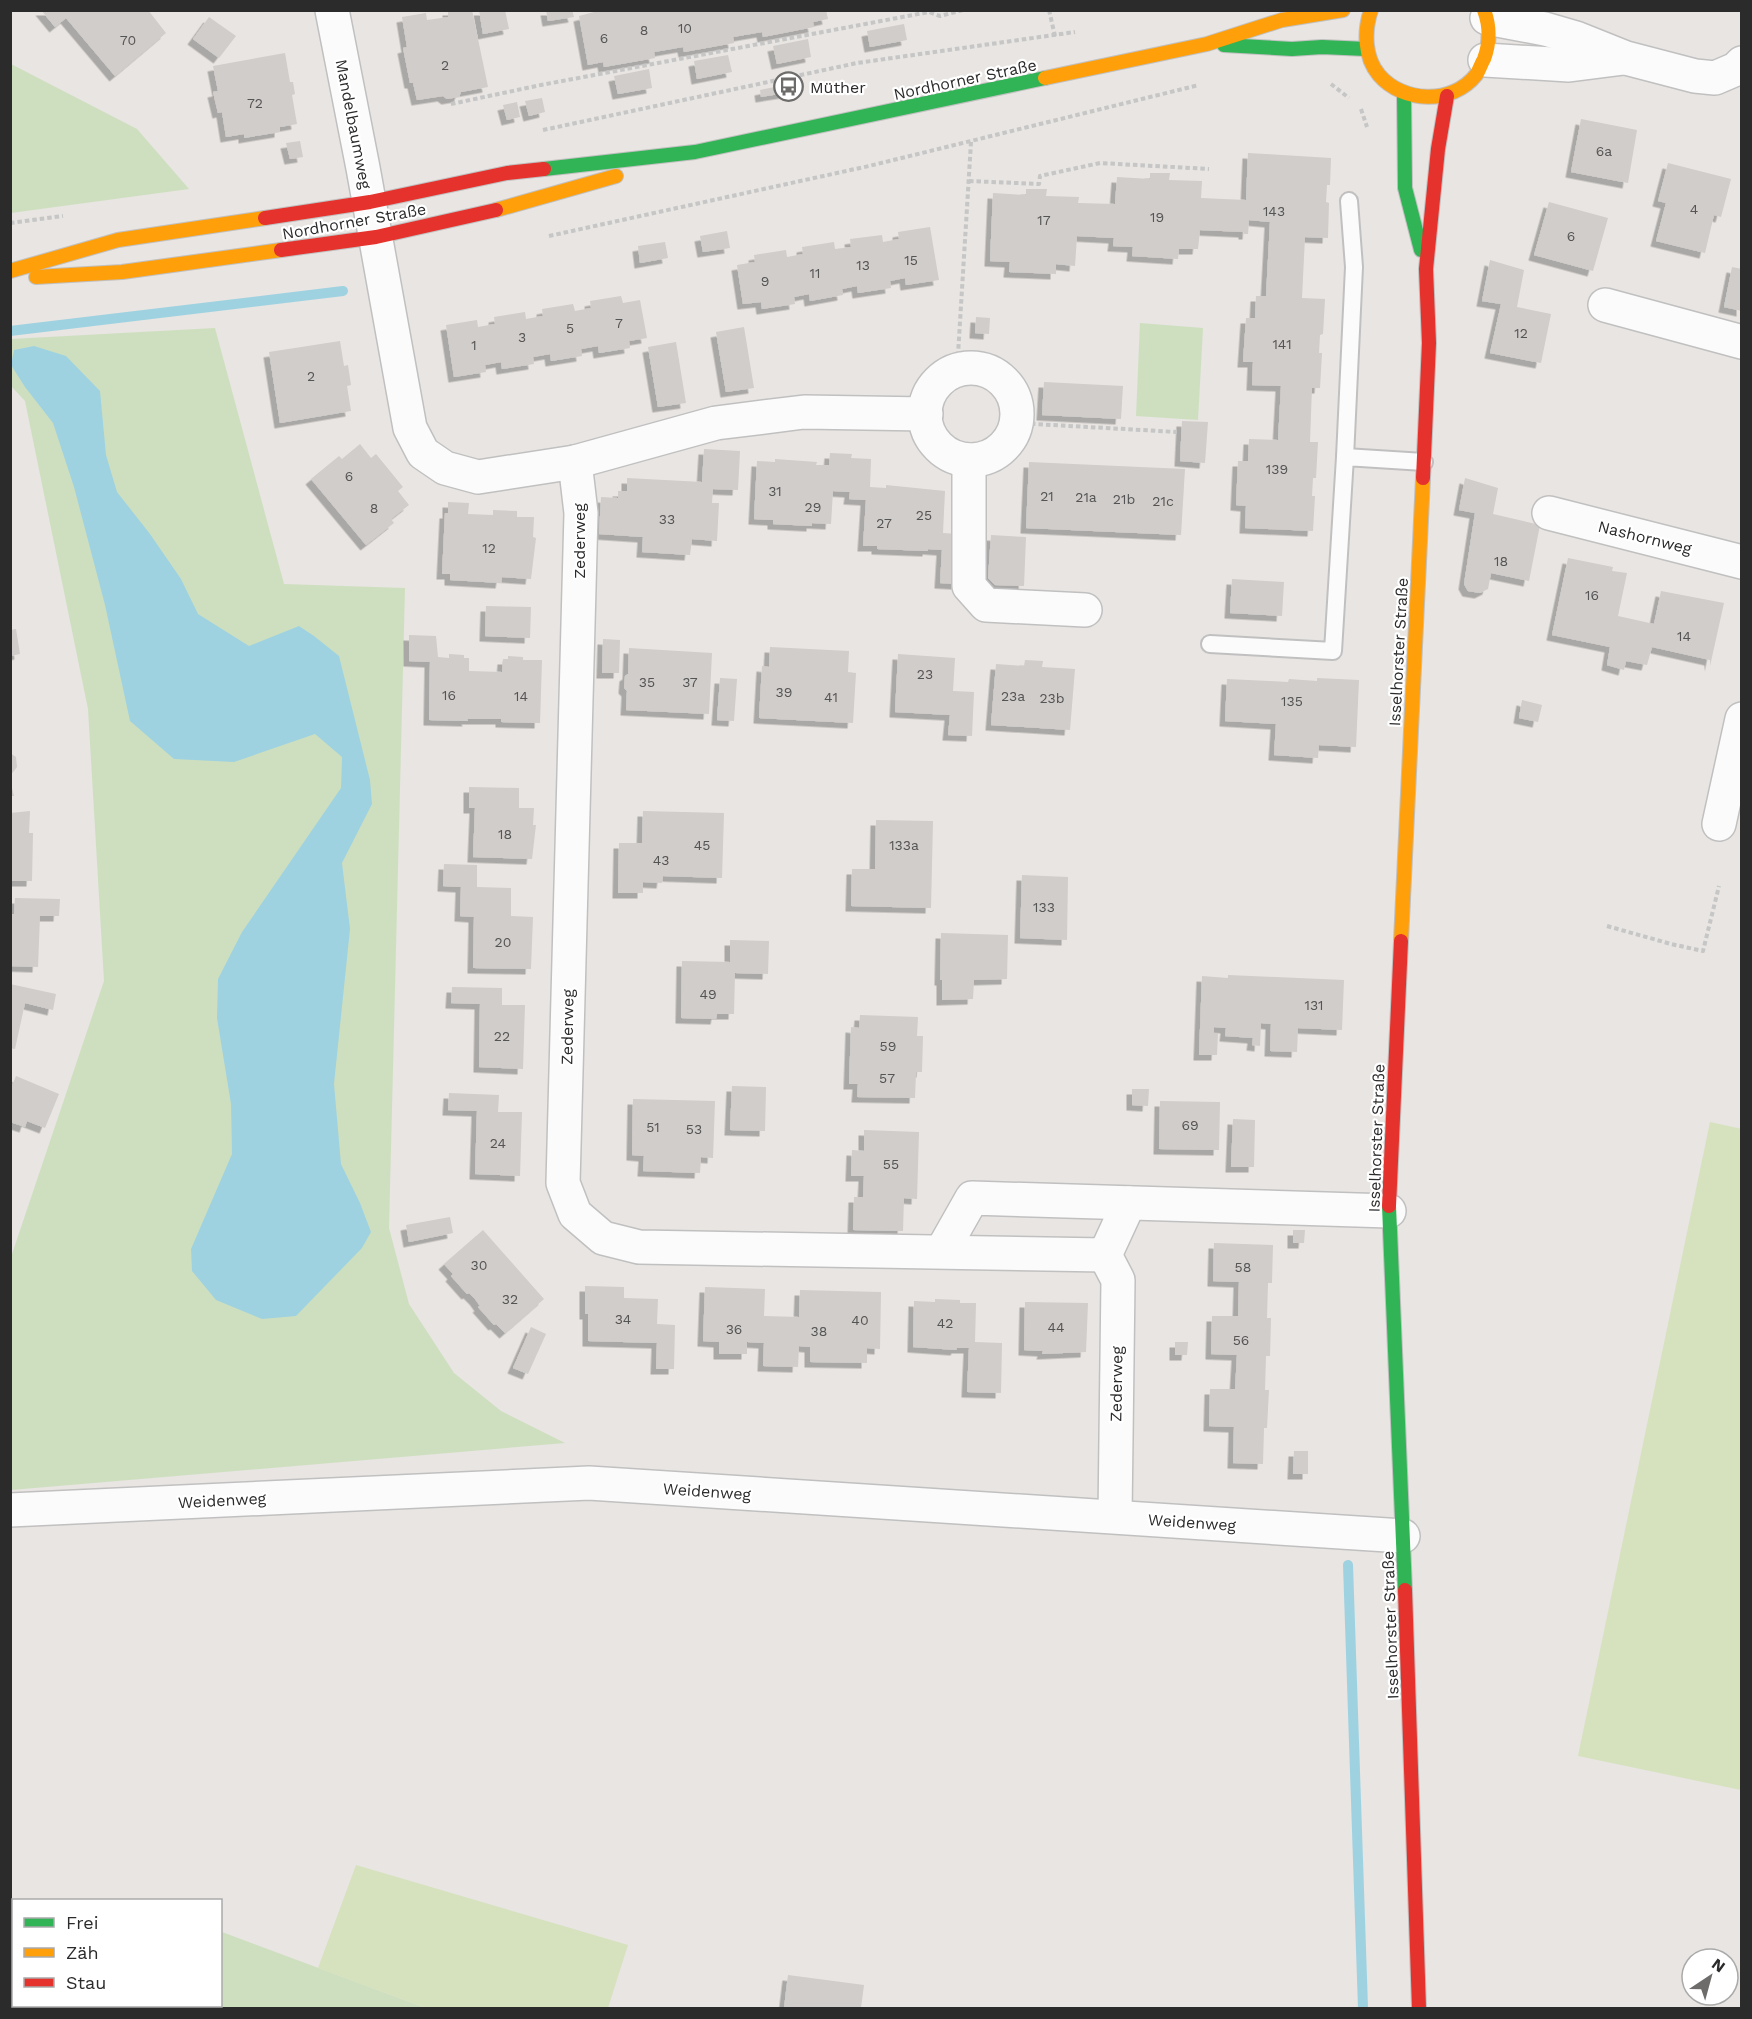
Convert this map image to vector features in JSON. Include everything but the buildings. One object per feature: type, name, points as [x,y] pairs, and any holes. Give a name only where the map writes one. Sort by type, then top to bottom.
[{"type":"street","name":"Mandelbaumweg","points":[[332,10],[376,237]]},
{"type":"street","name":"Nordhorner Straße","points":[[10,279],[122,272],[376,237],[514,206],[695,152],[1207,44],[1282,20],[1343,10]]},
{"type":"street","points":[[1371,10],[1366,28],[1366,49],[1373,67],[1386,83],[1404,94],[1426,99],[1447,96],[1470,82],[1485,60],[1490,40],[1486,14],[1576,38],[1626,57],[1695,76],[1715,78],[1740,69]]},
{"type":"street","name":"Nordhorner Straße","points":[[1207,44],[1292,50],[1322,47],[1366,49]]},
{"type":"street","points":[[1485,60],[1569,64],[1626,57]]},
{"type":"street","name":"Isselhorster Straße","points":[[1404,94],[1405,188],[1426,269]]},
{"type":"street","name":"Isselhorster Straße","points":[[1419,2008],[1389,1210],[1424,462],[1428,343],[1426,269],[1438,149],[1447,96]]},
{"type":"street","name":"Nordhorner Straße","points":[[10,271],[118,240],[370,202],[507,173],[695,152]]},
{"type":"street","points":[[376,237],[410,428],[423,453],[445,468],[478,477],[575,462],[716,423],[804,412],[926,414]]},
{"type":"street","points":[[1605,305],[1742,342]]},
{"type":"street","points":[[982,369],[996,375],[1007,385],[1014,399],[1018,413],[1008,442],[997,452],[984,458],[969,460],[954,457],[941,449],[932,437],[927,423],[926,408],[930,393],[939,381],[957,371],[982,369]]},
{"type":"street","points":[[969,460],[969,586],[986,605],[1085,610]]},
{"type":"street","name":"Zederweg","points":[[575,462],[581,524],[563,1183],[575,1214],[603,1238],[639,1247],[1105,1255],[1118,1280],[1115,1516]]},
{"type":"street","name":"Nashornweg","points":[[1549,513],[1742,562]]},
{"type":"street","points":[[1719,824],[1742,719]]},
{"type":"street","points":[[942,1251],[972,1198],[1389,1210]]},
{"type":"street","points":[[1105,1255],[1130,1203]]},
{"type":"street","name":"Weidenweg","points":[[10,1510],[589,1483],[1403,1536]]},
{"type":"lane","points":[[1210,644],[1333,651],[1354,267],[1349,201]]},
{"type":"lane","points":[[1345,457],[1424,462]]},
{"type":"path","points":[[451,104],[930,12],[940,16],[963,10]]},
{"type":"path","points":[[535,132],[857,63],[1055,36],[1049,10]]},
{"type":"path","points":[[1323,77],[1353,101]]},
{"type":"path","points":[[545,237],[971,142],[1204,84]]},
{"type":"path","points":[[1360,108],[1370,135]]},
{"type":"path","points":[[957,371],[971,142]]},
{"type":"path","points":[[969,182],[1039,184],[1040,176],[1100,163],[1209,170]]},
{"type":"path","points":[[1016,423],[1177,432]]},
{"type":"path","points":[[1607,926],[1671,945],[1703,951],[1719,886]]},
{"type":"green space","points":[[11,64],[137,129],[189,189],[11,213]]},
{"type":"green space","points":[[1140,323],[1203,328],[1198,420],[1136,416]]},
{"type":"green space","points":[[215,328],[284,584],[405,588],[389,1228],[409,1304],[454,1373],[501,1411],[565,1443],[11,1490],[11,1257],[104,981],[88,709],[25,401],[11,386],[11,339]]},
{"type":"green space","points":[[1710,1122],[1742,1129],[1741,1790],[1578,1756]]},
{"type":"green space","points":[[356,1865],[628,1945],[608,2008],[426,2008],[318,1968]]},
{"type":"green space","points":[[222,1932],[426,2008],[179,2008],[222,2007]]},
{"type":"water","points":[[34,346],[66,356],[100,391],[106,455],[117,492],[181,579],[198,614],[249,646],[299,626],[339,656],[370,780],[372,804],[342,863],[350,929],[334,1084],[341,1164],[371,1232],[362,1248],[296,1316],[262,1319],[216,1300],[192,1271],[191,1249],[232,1154],[231,1104],[217,1018],[218,979],[242,932],[341,788],[342,757],[315,734],[234,762],[174,759],[130,721],[105,605],[74,487],[53,423],[11,365],[14,350]]},
{"type":"waterway","points":[[10,331],[343,291]]},
{"type":"waterway","points":[[1348,1565],[1363,2008]]},
{"type":"traffic: fast","points":[[1224,45],[1292,49],[1322,47],[1366,49]]},
{"type":"traffic: fast","points":[[544,169],[695,152],[1045,78]]},
{"type":"traffic: fast","points":[[1404,94],[1405,188],[1421,250]]},
{"type":"traffic: fast","points":[[1389,1206],[1405,1590]]},
{"type":"traffic: slow","points":[[1045,78],[1207,44],[1282,20],[1343,10]]},
{"type":"traffic: slow","points":[[1371,10],[1366,35],[1368,52],[1374,68],[1389,84],[1401,91],[1428,97],[1454,92],[1466,85],[1477,73],[1484,59],[1488,41],[1484,10]]},
{"type":"traffic: slow","points":[[496,210],[616,176]]},
{"type":"traffic: slow","points":[[10,271],[118,240],[265,218]]},
{"type":"traffic: slow","points":[[36,277],[122,272],[281,250]]},
{"type":"traffic: slow","points":[[1401,941],[1423,478]]},
{"type":"traffic: jam","points":[[1423,478],[1429,343],[1426,269],[1438,149],[1447,96]]},
{"type":"traffic: jam","points":[[265,218],[370,202],[507,173],[544,169]]},
{"type":"traffic: jam","points":[[281,250],[376,237],[496,210]]},
{"type":"traffic: jam","points":[[1389,1206],[1401,941]]},
{"type":"traffic: jam","points":[[1405,1590],[1419,2008]]},
{"type":"place","name":"Müther","points":[[789,87]]}]
